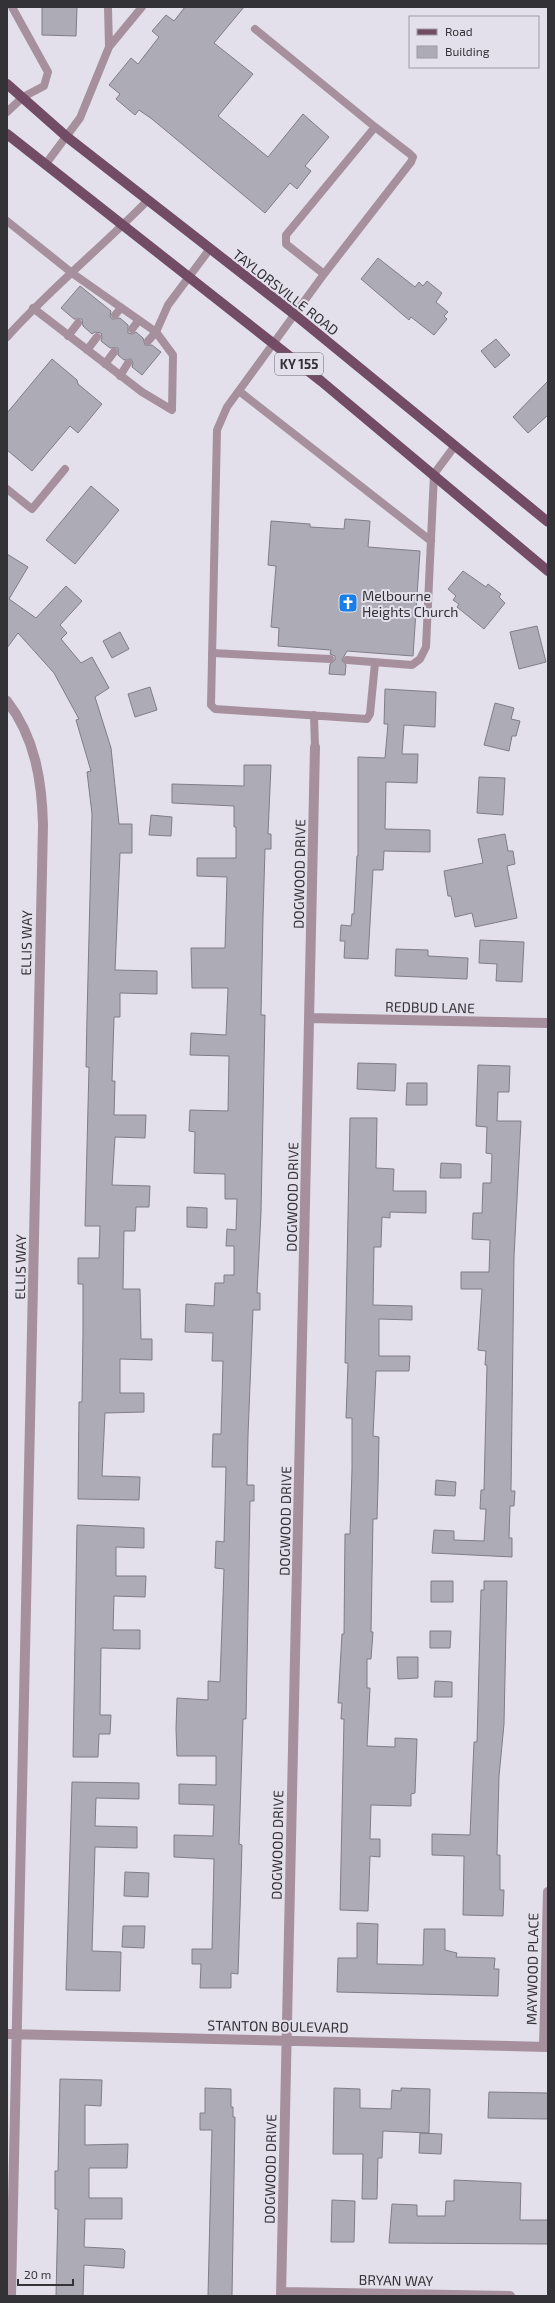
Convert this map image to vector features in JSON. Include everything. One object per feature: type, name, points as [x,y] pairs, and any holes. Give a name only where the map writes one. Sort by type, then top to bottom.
[{"type":"main road","name":"TAYLORSVILLE ROAD","points":[[7,84],[67,137],[209,250],[294,314],[454,447],[548,522]]},
{"type":"main road","name":"KY 155","points":[[7,134],[45,165],[124,224],[273,343],[434,474],[548,571]]},
{"type":"street","name":"ELLIS WAY","points":[[7,701],[21,722],[36,761],[42,796],[43,825],[18,2035],[11,2296]]},
{"type":"street","name":"DOGWOOD DRIVE","points":[[281,2294],[315,747]]},
{"type":"street","name":"REDBUD LANE","points":[[310,1018],[548,1023]]},
{"type":"street","name":"MAYWOOD PLACE","points":[[546,2047],[548,1892]]},
{"type":"street","name":"STANTON BOULEVARD","points":[[7,2034],[286,2041],[496,2044],[546,2047]]},
{"type":"street","name":"BRYAN WAY","points":[[281,2294],[510,2296]]},
{"type":"lane","points":[[7,112],[23,97],[44,86],[48,72],[12,7]]},
{"type":"lane","points":[[108,7],[109,47]]},
{"type":"lane","points":[[45,165],[80,118],[109,47],[142,7]]},
{"type":"lane","points":[[255,29],[410,154],[413,158],[273,343],[228,407],[217,430],[211,705],[215,710],[314,716],[369,717],[375,663]]},
{"type":"lane","points":[[324,274],[286,244],[286,236],[375,126]]},
{"type":"lane","points":[[7,338],[33,308],[148,200]]},
{"type":"lane","points":[[7,222],[100,297],[121,308],[156,332],[172,355],[172,410],[142,392],[120,376],[33,308]]},
{"type":"lane","points":[[148,341],[156,332],[168,305],[190,278],[209,250]]},
{"type":"lane","points":[[115,315],[121,308]]},
{"type":"lane","points":[[132,329],[139,320]]},
{"type":"lane","points":[[68,336],[78,322]]},
{"type":"lane","points":[[86,350],[96,337]]},
{"type":"lane","points":[[105,364],[114,352]]},
{"type":"lane","points":[[120,376],[128,364]]},
{"type":"lane","points":[[239,391],[431,541]]},
{"type":"lane","points":[[346,660],[412,665],[420,659],[426,647],[434,474],[454,447]]},
{"type":"lane","points":[[7,488],[32,509],[65,469]]},
{"type":"lane","points":[[212,653],[330,659]]},
{"type":"lane","points":[[314,716],[315,747]]},
{"type":"building","points":[[42,7],[77,7],[76,36],[42,35]]},
{"type":"building","points":[[185,7],[244,7],[214,43],[253,74],[218,116],[268,157],[303,114],[329,137],[305,166],[311,171],[297,189],[290,183],[265,213],[152,119],[139,110],[135,115],[116,99],[120,94],[109,85],[131,58],[138,64],[159,37],[152,31],[166,15],[174,21]]},
{"type":"building","points":[[378,258],[415,287],[419,282],[423,286],[427,281],[442,293],[436,302],[448,312],[444,316],[447,319],[434,335],[411,317],[409,320],[361,279]]},
{"type":"building","points":[[80,286],[111,311],[110,316],[112,319],[120,318],[128,325],[128,333],[132,334],[136,332],[143,338],[145,345],[152,345],[161,352],[142,375],[132,367],[133,363],[131,359],[124,360],[118,355],[118,348],[110,348],[101,341],[101,333],[95,332],[92,334],[83,326],[82,319],[74,319],[61,308]]},
{"type":"building","points":[[496,339],[510,355],[495,368],[481,351]]},
{"type":"building","points":[[52,359],[102,404],[78,433],[70,426],[32,471],[7,450],[7,413]]},
{"type":"building","points":[[548,381],[548,415],[528,433],[513,417]]},
{"type":"building","points":[[91,486],[119,510],[75,564],[46,540]]},
{"type":"building","name":"Melbourne Heights Church","points":[[345,519],[370,521],[368,547],[420,551],[413,656],[347,651],[342,660],[346,665],[345,675],[329,674],[330,664],[335,660],[335,656],[330,654],[331,650],[278,646],[279,628],[271,627],[276,566],[268,565],[271,521],[310,524],[310,527],[344,529]]},
{"type":"building","points":[[7,554],[28,567],[9,599],[36,618],[66,586],[82,601],[60,625],[67,633],[61,639],[81,663],[92,657],[109,688],[95,697],[111,748],[119,824],[132,824],[132,853],[120,853],[115,970],[157,971],[157,994],[120,993],[120,1017],[114,1017],[112,1081],[115,1081],[114,1115],[146,1115],[145,1138],[115,1137],[112,1185],[150,1186],[149,1207],[136,1207],[135,1231],[124,1231],[123,1289],[140,1289],[141,1339],[152,1339],[152,1360],[120,1359],[120,1393],[144,1393],[144,1412],[105,1413],[102,1476],[140,1477],[139,1500],[78,1499],[79,1402],[82,1402],[83,1284],[78,1284],[78,1258],[99,1258],[100,1226],[85,1226],[89,1067],[86,1067],[92,814],[87,772],[91,771],[76,720],[79,719],[54,673],[18,633],[7,648]]},
{"type":"building","points":[[463,571],[486,587],[488,584],[501,594],[499,597],[505,603],[484,629],[457,607],[459,604],[453,600],[456,596],[448,589]]},
{"type":"building","points":[[537,626],[546,662],[519,669],[510,632]]},
{"type":"building","points":[[120,632],[129,649],[112,658],[103,641]]},
{"type":"building","points":[[150,687],[157,710],[135,717],[128,694]]},
{"type":"building","points":[[385,689],[436,692],[435,727],[404,725],[402,754],[418,754],[417,783],[386,782],[385,829],[430,830],[430,852],[384,851],[383,870],[373,870],[368,959],[344,958],[345,941],[340,941],[341,925],[351,926],[352,914],[354,914],[358,856],[358,757],[385,758],[388,724],[384,724]]},
{"type":"building","points":[[495,703],[514,708],[511,719],[520,721],[516,736],[512,736],[509,751],[484,745]]},
{"type":"building","points":[[244,765],[271,765],[268,834],[271,834],[271,849],[265,849],[263,917],[261,1015],[265,1015],[261,1212],[257,1293],[260,1293],[260,1310],[253,1310],[248,1435],[247,1485],[254,1485],[254,1501],[250,1501],[246,1719],[243,1719],[239,1844],[242,1845],[238,1974],[231,1973],[231,1988],[200,1988],[201,1964],[192,1964],[192,1949],[212,1949],[214,1859],[174,1857],[174,1835],[213,1836],[214,1805],[179,1804],[179,1784],[216,1785],[216,1756],[177,1756],[177,1698],[208,1700],[208,1681],[220,1682],[224,1569],[215,1568],[216,1541],[224,1542],[226,1467],[212,1467],[213,1434],[221,1434],[223,1361],[212,1361],[213,1333],[185,1332],[186,1304],[214,1306],[215,1283],[224,1283],[224,1275],[234,1275],[234,1246],[226,1246],[227,1229],[236,1230],[237,1199],[225,1199],[225,1174],[194,1173],[195,1132],[189,1131],[190,1110],[228,1111],[229,1056],[190,1055],[191,1033],[226,1035],[228,988],[192,988],[191,948],[225,948],[227,877],[197,876],[197,858],[236,858],[236,827],[234,827],[234,806],[172,803],[172,784],[244,786]]},
{"type":"building","points":[[479,777],[505,778],[503,815],[477,813]]},
{"type":"building","points":[[151,815],[172,817],[171,836],[149,835]]},
{"type":"building","points":[[505,834],[508,851],[513,851],[515,864],[507,866],[517,918],[475,927],[472,913],[455,917],[451,896],[448,896],[444,871],[483,863],[478,839]]},
{"type":"building","points":[[480,940],[524,942],[522,982],[496,981],[497,964],[479,963]]},
{"type":"building","points":[[396,949],[428,950],[428,956],[468,958],[467,979],[395,976]]},
{"type":"building","points":[[358,1063],[396,1064],[395,1091],[357,1089]]},
{"type":"building","points":[[478,1065],[510,1066],[509,1092],[498,1092],[497,1121],[521,1121],[514,1257],[511,1491],[515,1491],[514,1506],[510,1506],[509,1538],[512,1538],[512,1557],[432,1553],[434,1530],[454,1531],[454,1540],[484,1541],[486,1509],[480,1509],[481,1490],[484,1490],[487,1365],[485,1365],[486,1351],[478,1350],[482,1289],[461,1289],[461,1272],[489,1272],[490,1240],[472,1239],[473,1213],[482,1213],[483,1183],[491,1183],[492,1154],[486,1153],[487,1127],[476,1126]]},
{"type":"building","points":[[407,1083],[427,1083],[427,1105],[406,1105]]},
{"type":"building","points":[[350,1118],[377,1118],[376,1168],[394,1169],[393,1191],[426,1191],[426,1213],[390,1212],[390,1218],[382,1217],[381,1247],[374,1247],[373,1305],[412,1306],[412,1320],[379,1319],[379,1356],[410,1356],[409,1371],[376,1371],[373,1436],[379,1437],[378,1486],[377,1519],[373,1519],[371,1632],[373,1632],[371,1659],[367,1659],[367,1688],[370,1688],[367,1746],[395,1747],[395,1738],[417,1739],[415,1793],[411,1794],[411,1806],[371,1805],[370,1839],[380,1839],[380,1857],[370,1856],[368,1911],[340,1910],[344,1719],[341,1719],[342,1703],[338,1703],[342,1634],[344,1634],[345,1534],[350,1534],[352,1469],[352,1418],[346,1418],[348,1363],[345,1363]]},
{"type":"building","points":[[441,1163],[461,1164],[461,1178],[440,1178]]},
{"type":"building","points":[[187,1207],[207,1208],[207,1228],[187,1227]]},
{"type":"building","points":[[436,1480],[456,1482],[455,1496],[435,1495]]},
{"type":"building","points":[[77,1525],[144,1528],[144,1548],[116,1547],[116,1576],[146,1576],[145,1597],[114,1596],[113,1630],[140,1630],[140,1649],[101,1648],[100,1715],[111,1715],[110,1734],[99,1734],[98,1757],[73,1757]]},
{"type":"building","points":[[431,1581],[453,1581],[453,1602],[431,1602]]},
{"type":"building","points":[[484,1581],[507,1581],[504,1724],[499,1776],[497,1855],[500,1855],[500,1890],[504,1890],[503,1916],[463,1915],[464,1856],[432,1855],[432,1834],[470,1835],[474,1742],[477,1742],[481,1590],[484,1590]]},
{"type":"building","points":[[430,1631],[451,1631],[450,1648],[430,1648]]},
{"type":"building","points":[[397,1657],[418,1657],[418,1678],[398,1679]]},
{"type":"building","points":[[435,1681],[452,1682],[452,1697],[434,1697]]},
{"type":"building","points":[[72,1782],[139,1783],[139,1799],[96,1798],[95,1826],[137,1827],[137,1848],[95,1847],[92,1951],[121,1952],[120,1991],[66,1990]]},
{"type":"building","points":[[125,1872],[149,1873],[148,1897],[124,1896]]},
{"type":"building","points":[[357,1923],[378,1924],[377,1964],[423,1965],[424,1929],[445,1929],[445,1950],[457,1953],[456,1957],[495,1958],[494,1969],[499,1969],[498,1996],[337,1992],[338,1958],[357,1958]]},
{"type":"building","points":[[123,1926],[145,1926],[144,1948],[122,1947]]},
{"type":"building","points":[[60,2079],[102,2080],[101,2106],[85,2105],[85,2145],[128,2144],[127,2168],[89,2168],[89,2198],[122,2198],[122,2219],[85,2219],[84,2247],[123,2249],[125,2251],[124,2268],[84,2265],[83,2296],[56,2296],[58,2209],[55,2209],[55,2171],[58,2171]]},
{"type":"building","points":[[205,2088],[231,2089],[231,2107],[233,2107],[233,2117],[235,2117],[232,2296],[208,2296],[212,2130],[200,2130],[200,2113],[205,2113]]},
{"type":"building","points":[[334,2088],[360,2089],[360,2108],[391,2109],[392,2090],[401,2091],[401,2088],[430,2089],[429,2133],[383,2131],[382,2158],[378,2158],[377,2199],[362,2199],[363,2154],[333,2154]]},
{"type":"building","points":[[489,2092],[548,2093],[548,2119],[488,2118]]},
{"type":"building","points":[[420,2133],[442,2134],[441,2154],[419,2153]]},
{"type":"building","points":[[454,2180],[521,2183],[520,2220],[548,2220],[548,2244],[389,2243],[392,2204],[417,2205],[417,2216],[445,2216],[446,2201],[454,2201]]},
{"type":"building","points":[[332,2200],[355,2201],[354,2242],[331,2242]]},
{"type":"place","name":"Melbourne Heights Church","points":[[348,603]]}]
